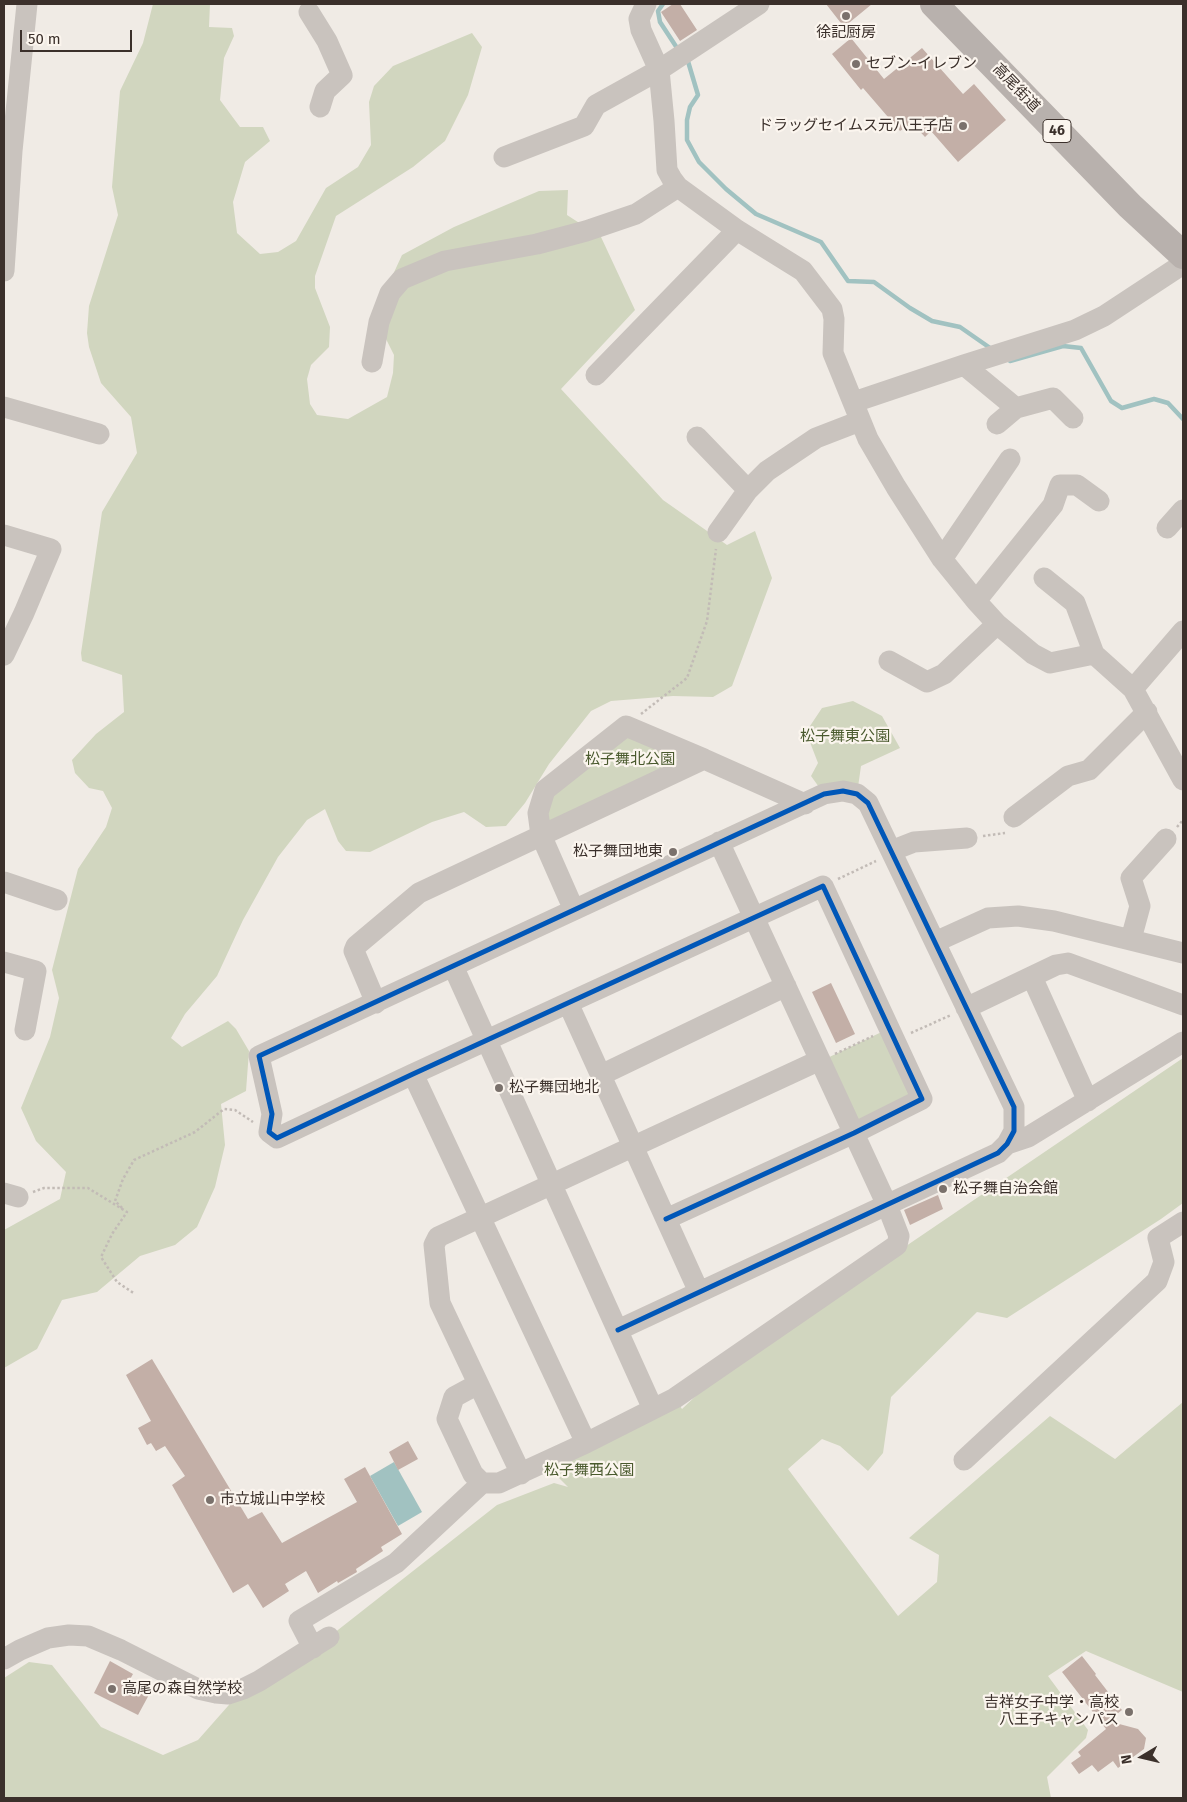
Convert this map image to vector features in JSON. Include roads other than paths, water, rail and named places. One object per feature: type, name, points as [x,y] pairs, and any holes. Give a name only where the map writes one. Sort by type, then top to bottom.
[{"type":"main road","name":"高尾街道","points":[[934,4],[1130,206],[1181,250]]},
{"type":"street","points":[[4,271],[11,93],[27,4]]},
{"type":"street","points":[[646,4],[639,19],[641,30],[675,60]]},
{"type":"street","points":[[504,157],[584,126],[596,105],[675,60],[759,4]]},
{"type":"street","points":[[312,7],[342,75],[325,91],[320,107]]},
{"type":"street","points":[[675,60],[664,121],[667,170],[678,187],[737,230],[803,271],[832,309],[834,318],[832,353],[868,439],[942,559],[976,601],[997,624],[1032,654],[1050,663],[1094,654]]},
{"type":"street","points":[[372,362],[379,322],[390,293],[402,279],[445,261],[537,244],[586,232],[636,214],[678,187]]},
{"type":"street","points":[[596,374],[737,230]]},
{"type":"street","points":[[718,532],[748,490],[767,471],[857,412],[964,365],[1075,330],[1104,316],[1181,250]]},
{"type":"street","points":[[964,365],[1016,408]]},
{"type":"street","points":[[997,424],[1016,408],[1053,398],[1073,418]]},
{"type":"street","points":[[4,407],[99,434]]},
{"type":"street","points":[[697,437],[748,490]]},
{"type":"street","points":[[942,559],[1010,459]]},
{"type":"street","points":[[976,601],[1053,505],[1060,485],[1077,485],[1099,501]]},
{"type":"street","points":[[1167,528],[1183,510]]},
{"type":"street","points":[[4,535],[51,549],[4,655]]},
{"type":"street","points":[[1044,578],[1074,603],[1094,654],[1133,689],[1183,780]]},
{"type":"street","points":[[889,662],[927,682],[944,674],[997,624]]},
{"type":"street","points":[[1133,689],[1183,631]]},
{"type":"street","points":[[1014,817],[1068,776],[1089,770],[1147,712]]},
{"type":"street","points":[[574,910],[541,835],[538,813],[545,790],[626,726],[805,804]]},
{"type":"street","points":[[376,1003],[354,951],[356,946],[419,893],[704,759]]},
{"type":"street","points":[[618,1330],[998,1153],[1007,1144],[1014,1131],[1014,1107],[868,803],[857,794],[843,791],[824,794],[259,1056],[272,1114],[269,1132],[278,1138],[486,1040],[823,886],[922,1099],[854,1133],[666,1219]]},
{"type":"street","points":[[891,852],[914,842],[967,838]]},
{"type":"street","points":[[1130,939],[1140,906],[1131,878],[1166,839]]},
{"type":"street","points":[[4,1659],[48,1638],[69,1635],[88,1636],[121,1650],[198,1689],[228,1694],[243,1689],[321,1642],[299,1621],[396,1563],[482,1483],[499,1483],[521,1474],[675,1398],[896,1245],[899,1236],[887,1205],[720,842]]},
{"type":"street","points":[[4,882],[57,900]]},
{"type":"street","points":[[934,942],[988,918],[1018,916],[1054,921],[1183,953]]},
{"type":"street","points":[[4,962],[36,971],[24,1030]]},
{"type":"street","points":[[966,1008],[1056,965],[1068,963],[1183,1005]]},
{"type":"street","points":[[453,966],[653,1409]]},
{"type":"street","points":[[1032,977],[1088,1101]]},
{"type":"street","points":[[601,1075],[786,986]]},
{"type":"street","points":[[568,1003],[699,1292]]},
{"type":"street","points":[[1007,1144],[1028,1137],[1183,1042]]},
{"type":"street","points":[[521,1474],[440,1303],[434,1245],[438,1237],[820,1060]]},
{"type":"street","points":[[413,1074],[586,1443]]},
{"type":"street","points":[[964,1460],[1157,1281],[1164,1262],[1158,1238],[1183,1222]]},
{"type":"street","points":[[478,1384],[454,1397],[447,1419],[473,1474],[482,1483]]},
{"type":"water","points":[[394,1462],[422,1512],[398,1526],[370,1476]]},
{"type":"waterway","points":[[663,4],[658,11],[660,22],[679,51]]},
{"type":"waterway","points":[[687,58],[698,95],[690,107],[687,120],[687,140],[699,162],[726,189],[756,214],[821,242],[848,281],[874,282],[932,321],[960,327],[993,350]]},
{"type":"waterway","points":[[1010,361],[1063,346],[1081,348],[1111,401],[1122,408],[1154,399],[1168,403],[1183,419]]},
{"type":"place","name":"徐記厨房","points":[[846,16]]},
{"type":"place","name":"セブン-イレブン","points":[[856,64]]},
{"type":"place","name":"ドラッグセイムス元八王子店","points":[[963,126]]},
{"type":"place","name":"松子舞団地東","points":[[673,852]]},
{"type":"place","name":"松子舞団地北","points":[[499,1088]]},
{"type":"place","name":"松子舞自治会館","points":[[943,1189]]},
{"type":"place","name":"市立城山中学校","points":[[210,1500]]},
{"type":"place","name":"高尾の森自然学校","points":[[112,1689]]},
{"type":"place","name":"吉祥女子中学・高校 八王子キャンパス","points":[[1129,1712]]},
{"type":"park label","name":"松子舞東公園","points":[[845,737]]},
{"type":"park label","name":"松子舞北公園","points":[[630,760]]},
{"type":"park label","name":"松子舞西公園","points":[[589,1471]]}]
